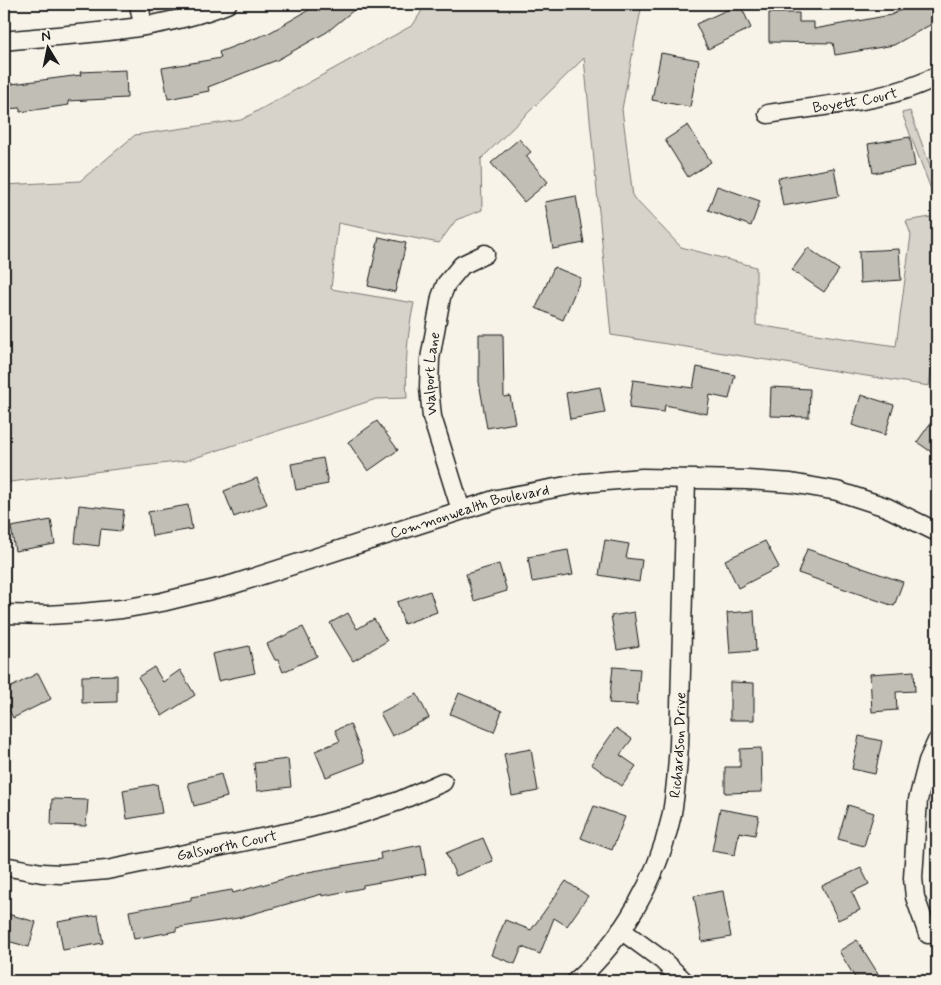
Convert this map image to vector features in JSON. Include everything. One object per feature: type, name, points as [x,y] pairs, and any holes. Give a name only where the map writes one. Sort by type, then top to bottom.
[{"type":"street","points":[[140,4],[142,26]]},
{"type":"street","points":[[4,41],[142,26],[190,17],[226,4]]},
{"type":"street","name":"Boyett Court","points":[[768,114],[874,98],[904,90],[937,76]]},
{"type":"street","name":"Walport Lane","points":[[461,510],[432,418],[429,387],[430,359],[441,297],[446,284],[462,265],[485,254]]},
{"type":"street","name":"Commonwealth Boulevard","points":[[4,614],[47,615],[81,613],[122,609],[162,602],[231,585],[497,499],[582,483],[642,478],[791,483],[838,492],[886,507],[937,532]]},
{"type":"street","name":"Richardson Drive","points":[[576,981],[608,948],[631,915],[657,863],[671,818],[676,787],[679,746],[686,479]]},
{"type":"street","points":[[928,934],[915,898],[913,878],[918,800],[928,761],[937,741]]},
{"type":"street","name":"Galsworth Court","points":[[4,866],[42,873],[60,874],[107,870],[300,830],[360,814],[399,801],[443,782]]},
{"type":"street","points":[[621,930],[662,960],[684,981]]},
{"type":"shaded area","points":[[426,4],[642,4],[622,109],[633,197],[681,247],[756,267],[756,325],[896,346],[911,235],[906,221],[937,216],[937,335],[929,386],[611,335],[584,58],[481,159],[482,210],[456,220],[439,243],[338,223],[331,289],[414,303],[407,350],[407,398],[376,399],[185,461],[10,482],[4,492],[4,185],[80,181],[135,135],[241,120],[413,25]]},
{"type":"shaded area","points":[[910,111],[937,185],[937,205],[902,113]]},
{"type":"building","points":[[319,4],[361,4],[327,32],[277,60],[208,87],[209,91],[168,99],[162,68],[221,58],[219,52],[269,33]]},
{"type":"building","points":[[740,4],[751,28],[708,49],[696,24]]},
{"type":"building","points":[[913,4],[937,4],[937,21],[894,45],[835,55],[833,43],[769,42],[769,13],[799,13],[799,22],[814,22],[814,29],[891,15]]},
{"type":"building","points":[[661,53],[699,60],[690,107],[652,100]]},
{"type":"building","points":[[126,70],[127,98],[68,101],[69,105],[20,112],[20,108],[4,109],[4,85],[81,75],[80,72]]},
{"type":"building","points":[[688,125],[711,162],[688,177],[665,140]]},
{"type":"building","points":[[910,137],[915,166],[873,173],[868,144]]},
{"type":"building","points":[[519,139],[531,152],[526,156],[548,182],[524,202],[491,163]]},
{"type":"building","points":[[834,168],[839,196],[783,206],[778,178]]},
{"type":"building","points":[[717,186],[760,201],[751,226],[708,210]]},
{"type":"building","points":[[576,196],[584,243],[553,249],[545,202]]},
{"type":"building","points":[[379,237],[406,243],[395,292],[368,286]]},
{"type":"building","points":[[808,248],[839,270],[824,292],[792,270]]},
{"type":"building","points":[[899,249],[901,280],[860,283],[859,251]]},
{"type":"building","points":[[554,267],[581,278],[563,320],[536,308]]},
{"type":"building","points":[[479,334],[503,334],[504,397],[510,396],[515,423],[487,428],[479,382]]},
{"type":"building","points":[[697,367],[735,375],[729,399],[710,395],[707,414],[665,405],[664,412],[629,408],[633,380],[693,388]]},
{"type":"building","points":[[600,387],[605,413],[570,419],[566,393]]},
{"type":"building","points":[[771,387],[810,389],[809,417],[770,416]]},
{"type":"building","points":[[861,395],[894,405],[885,435],[852,425]]},
{"type":"building","points":[[937,414],[937,456],[917,442]]},
{"type":"building","points":[[377,421],[398,450],[368,471],[348,442]]},
{"type":"building","points":[[323,458],[328,484],[296,490],[291,464]]},
{"type":"building","points":[[257,478],[267,504],[234,517],[224,491]]},
{"type":"building","points":[[79,505],[124,510],[121,531],[101,529],[99,546],[75,543]]},
{"type":"building","points":[[188,505],[192,529],[152,536],[148,512]]},
{"type":"building","points":[[51,520],[55,544],[15,551],[11,527]]},
{"type":"building","points":[[605,540],[629,544],[626,558],[642,560],[639,582],[599,575]]},
{"type":"building","points":[[765,541],[779,567],[738,588],[725,560]]},
{"type":"building","points":[[807,549],[903,582],[894,606],[798,573]]},
{"type":"building","points":[[568,550],[573,575],[532,582],[528,557]]},
{"type":"building","points":[[499,564],[507,591],[474,601],[466,574]]},
{"type":"building","points":[[430,591],[437,612],[404,624],[397,602]]},
{"type":"building","points":[[754,611],[756,651],[730,653],[727,613]]},
{"type":"building","points":[[634,612],[639,646],[617,650],[611,616]]},
{"type":"building","points":[[348,613],[357,629],[374,619],[387,641],[353,661],[330,623]]},
{"type":"building","points":[[303,627],[317,656],[283,672],[278,660],[275,660],[267,644]]},
{"type":"building","points":[[249,646],[255,673],[218,681],[212,654]]},
{"type":"building","points":[[154,667],[163,682],[180,670],[195,695],[162,716],[138,677]]},
{"type":"building","points":[[613,667],[640,669],[637,705],[609,703]]},
{"type":"building","points":[[914,671],[915,691],[896,692],[897,710],[872,712],[870,674]]},
{"type":"building","points":[[38,673],[51,699],[13,718],[4,700],[4,691]]},
{"type":"building","points":[[117,675],[117,702],[82,703],[82,676]]},
{"type":"building","points":[[730,682],[754,683],[754,720],[730,720]]},
{"type":"building","points":[[459,693],[502,711],[494,732],[450,714]]},
{"type":"building","points":[[417,694],[429,718],[392,736],[380,713]]},
{"type":"building","points":[[350,724],[365,762],[326,777],[315,751],[340,741],[335,730]]},
{"type":"building","points":[[616,728],[632,739],[620,755],[636,766],[622,786],[591,764]]},
{"type":"building","points":[[859,736],[882,741],[875,774],[852,769]]},
{"type":"building","points":[[761,748],[762,792],[725,793],[725,767],[740,767],[740,749]]},
{"type":"building","points":[[531,749],[538,791],[512,796],[504,754]]},
{"type":"building","points":[[288,759],[291,787],[257,791],[254,763]]},
{"type":"building","points":[[221,774],[227,797],[194,806],[188,783]]},
{"type":"building","points":[[157,784],[162,813],[127,819],[123,790]]},
{"type":"building","points":[[52,799],[88,800],[86,826],[51,825]]},
{"type":"building","points":[[848,805],[874,813],[864,846],[838,839]]},
{"type":"building","points":[[594,806],[625,817],[612,850],[581,838]]},
{"type":"building","points":[[720,809],[759,816],[755,835],[739,832],[735,855],[712,851]]},
{"type":"building","points":[[483,838],[493,861],[456,876],[446,853]]},
{"type":"building","points":[[421,845],[426,874],[363,885],[363,888],[322,896],[322,894],[238,918],[176,928],[176,931],[134,939],[129,911],[191,900],[191,897],[232,890],[233,893],[308,872],[381,859],[380,853]]},
{"type":"building","points":[[861,868],[869,884],[852,892],[860,910],[838,920],[822,886]]},
{"type":"building","points":[[566,881],[588,896],[567,926],[554,918],[540,954],[522,947],[515,964],[491,955],[505,920],[531,930]]},
{"type":"building","points":[[723,891],[731,937],[702,942],[694,896]]},
{"type":"building","points":[[4,913],[36,922],[29,947],[4,940]]},
{"type":"building","points":[[98,915],[103,943],[63,950],[58,922]]},
{"type":"building","points":[[857,940],[879,975],[868,981],[857,981],[839,951]]}]
